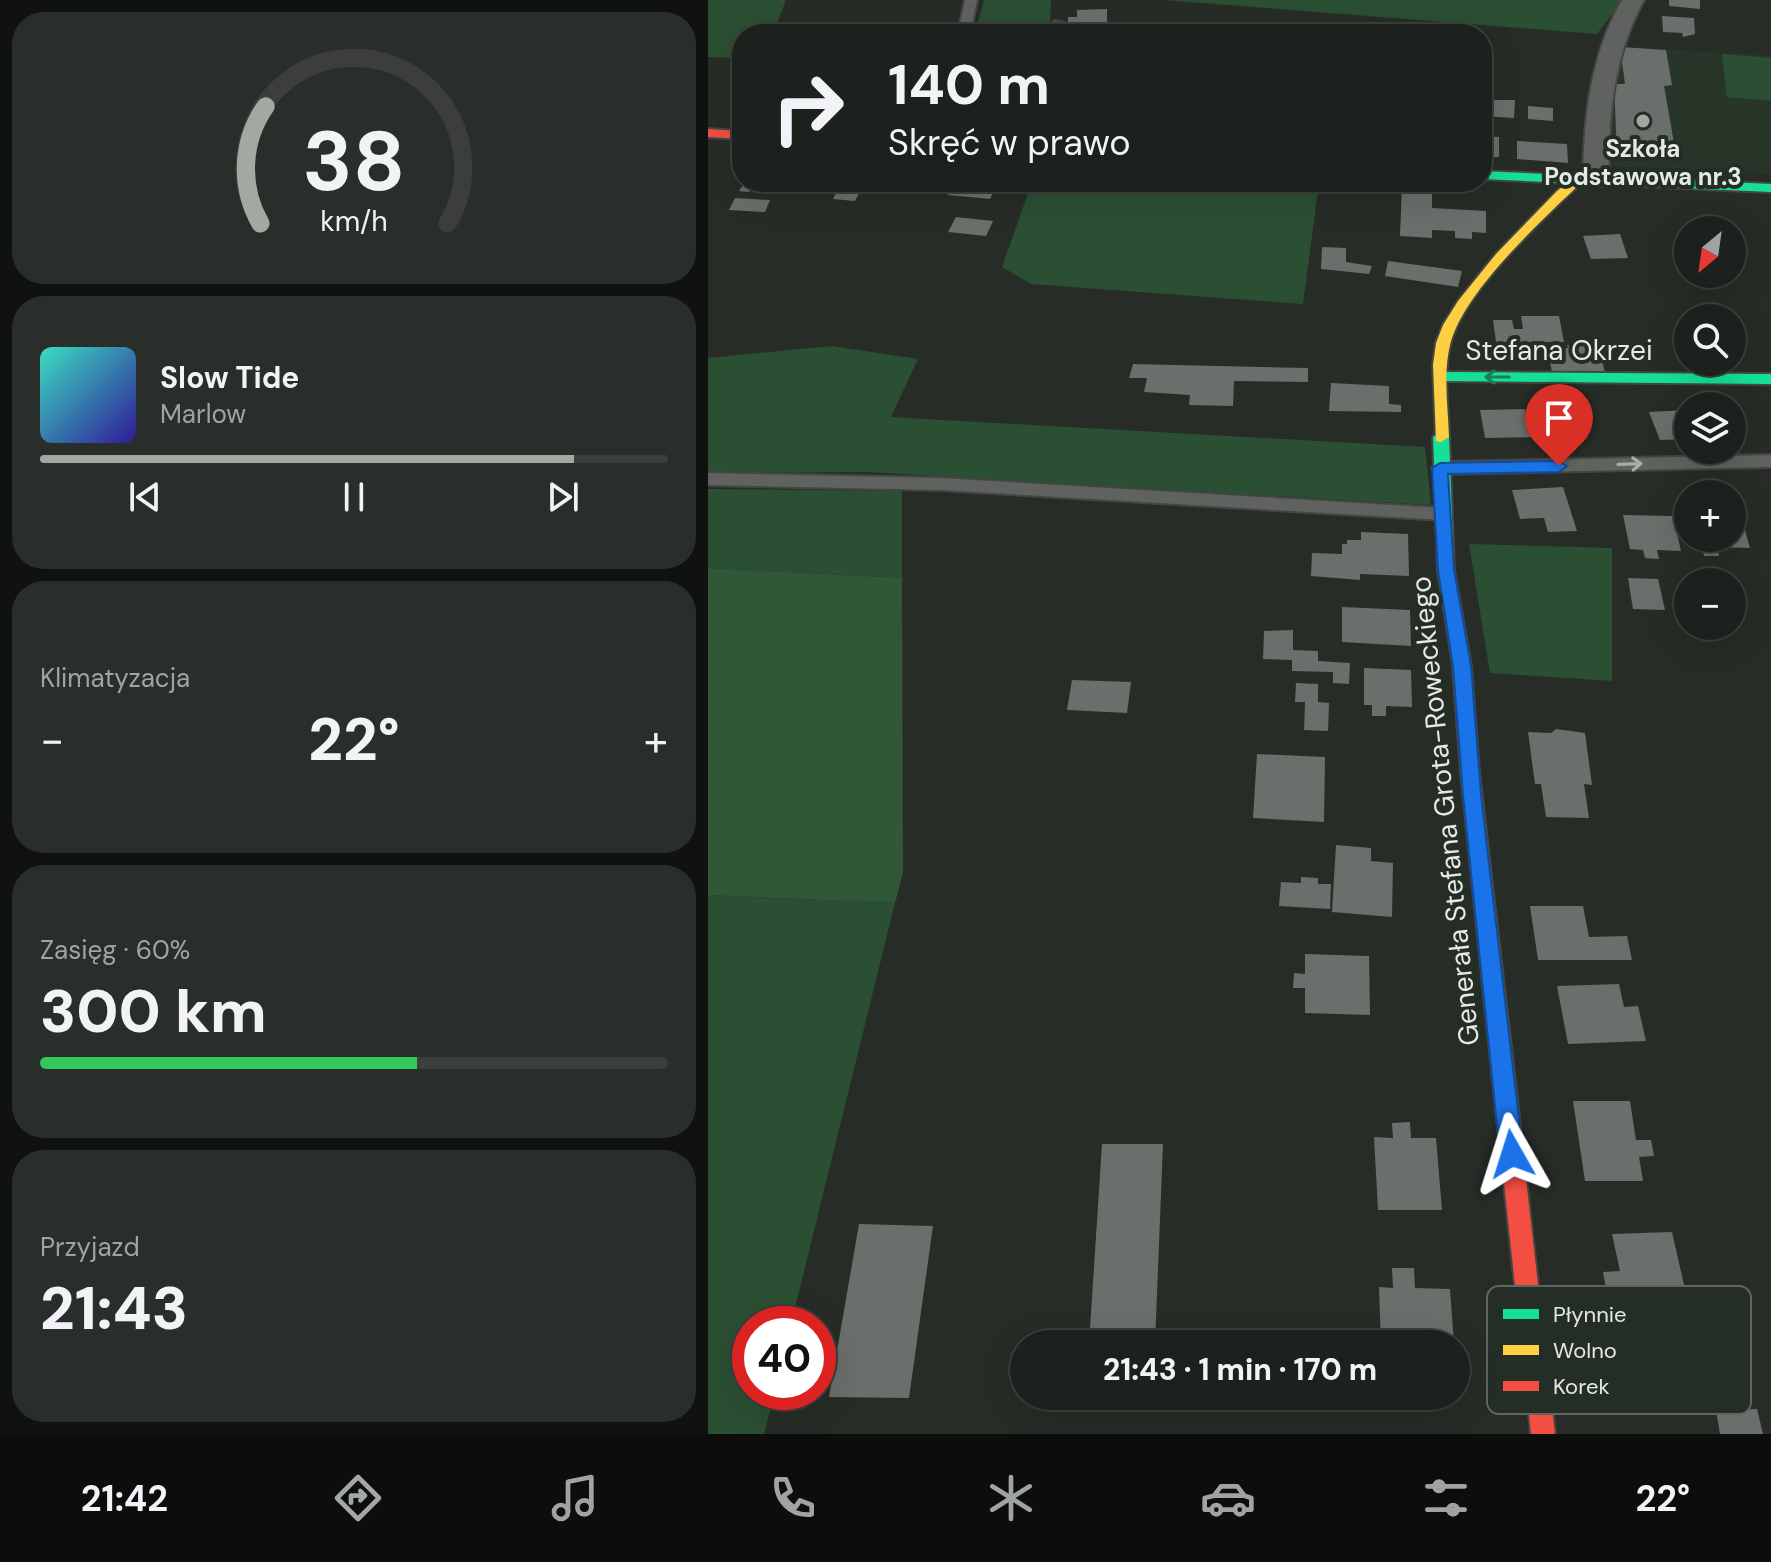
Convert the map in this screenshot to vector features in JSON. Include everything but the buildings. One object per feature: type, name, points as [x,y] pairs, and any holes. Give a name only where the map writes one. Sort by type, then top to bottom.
[{"type":"street","points":[[1586,180],[1607,57],[1633,0]]},
{"type":"street","points":[[708,133],[732,134]]},
{"type":"street","points":[[1492,175],[1771,188]]},
{"type":"street","name":"Generała Stefana Grota-Roweckiego","points":[[1527,1286],[1472,795],[1462,666],[1446,570],[1440,468],[1443,342],[1464,305],[1528,225],[1586,180]]},
{"type":"street","name":"Stefana Okrzei","points":[[1442,377],[1771,379]]},
{"type":"street","name":"Generała Stefana Grota-Roweckiego","points":[[1541,1414],[1543,1434]]},
{"type":"lane","points":[[966,24],[971,0]]},
{"type":"lane","points":[[1440,468],[1771,461]]},
{"type":"lane","points":[[708,479],[941,484],[1443,514]]},
{"type":"shaded area","points":[[1616,46],[1771,56],[1771,174],[1606,166]]},
{"type":"green space","points":[[708,0],[786,0],[777,24],[732,24],[732,58],[708,57]]},
{"type":"green space","points":[[984,0],[1051,0],[1050,24],[978,24]]},
{"type":"green space","points":[[1165,0],[1623,0],[1597,34]]},
{"type":"green space","points":[[1722,54],[1771,58],[1771,101],[1727,97]]},
{"type":"green space","points":[[1028,192],[1318,192],[1303,304],[1031,284],[1002,267]]},
{"type":"green space","points":[[832,346],[918,359],[891,417],[1425,447],[1431,505],[867,472],[708,473],[708,358]]},
{"type":"green space","points":[[708,489],[902,491],[902,578],[708,568]]},
{"type":"green space","points":[[1469,544],[1612,548],[1612,681],[1490,673]]},
{"type":"green space","points":[[708,568],[902,578],[903,873],[895,903],[708,895]]},
{"type":"green space","points":[[708,895],[895,903],[795,1306],[732,1306],[732,1410],[770,1410],[764,1434],[708,1434]]},
{"type":"traffic: fast","points":[[1492,175],[1771,188]]},
{"type":"traffic: fast","points":[[1442,377],[1771,379]]},
{"type":"traffic: fast","points":[[1441,437],[1446,570],[1462,666],[1470,772]]},
{"type":"traffic: slow","points":[[1441,437],[1440,365],[1443,343],[1450,325],[1500,257],[1576,180]]},
{"type":"traffic: slow","points":[[1470,772],[1505,1091]]},
{"type":"traffic: jam","points":[[708,133],[732,134]]},
{"type":"traffic: jam","points":[[1505,1091],[1527,1286]]},
{"type":"traffic: jam","points":[[1541,1414],[1543,1434]]},
{"type":"place","name":"Szkoła Podstawowa nr.3","points":[[1643,121]]},
{"type":"route","points":[[1512,1154],[1472,795],[1462,666],[1446,570],[1440,468],[1559,466]]}]
